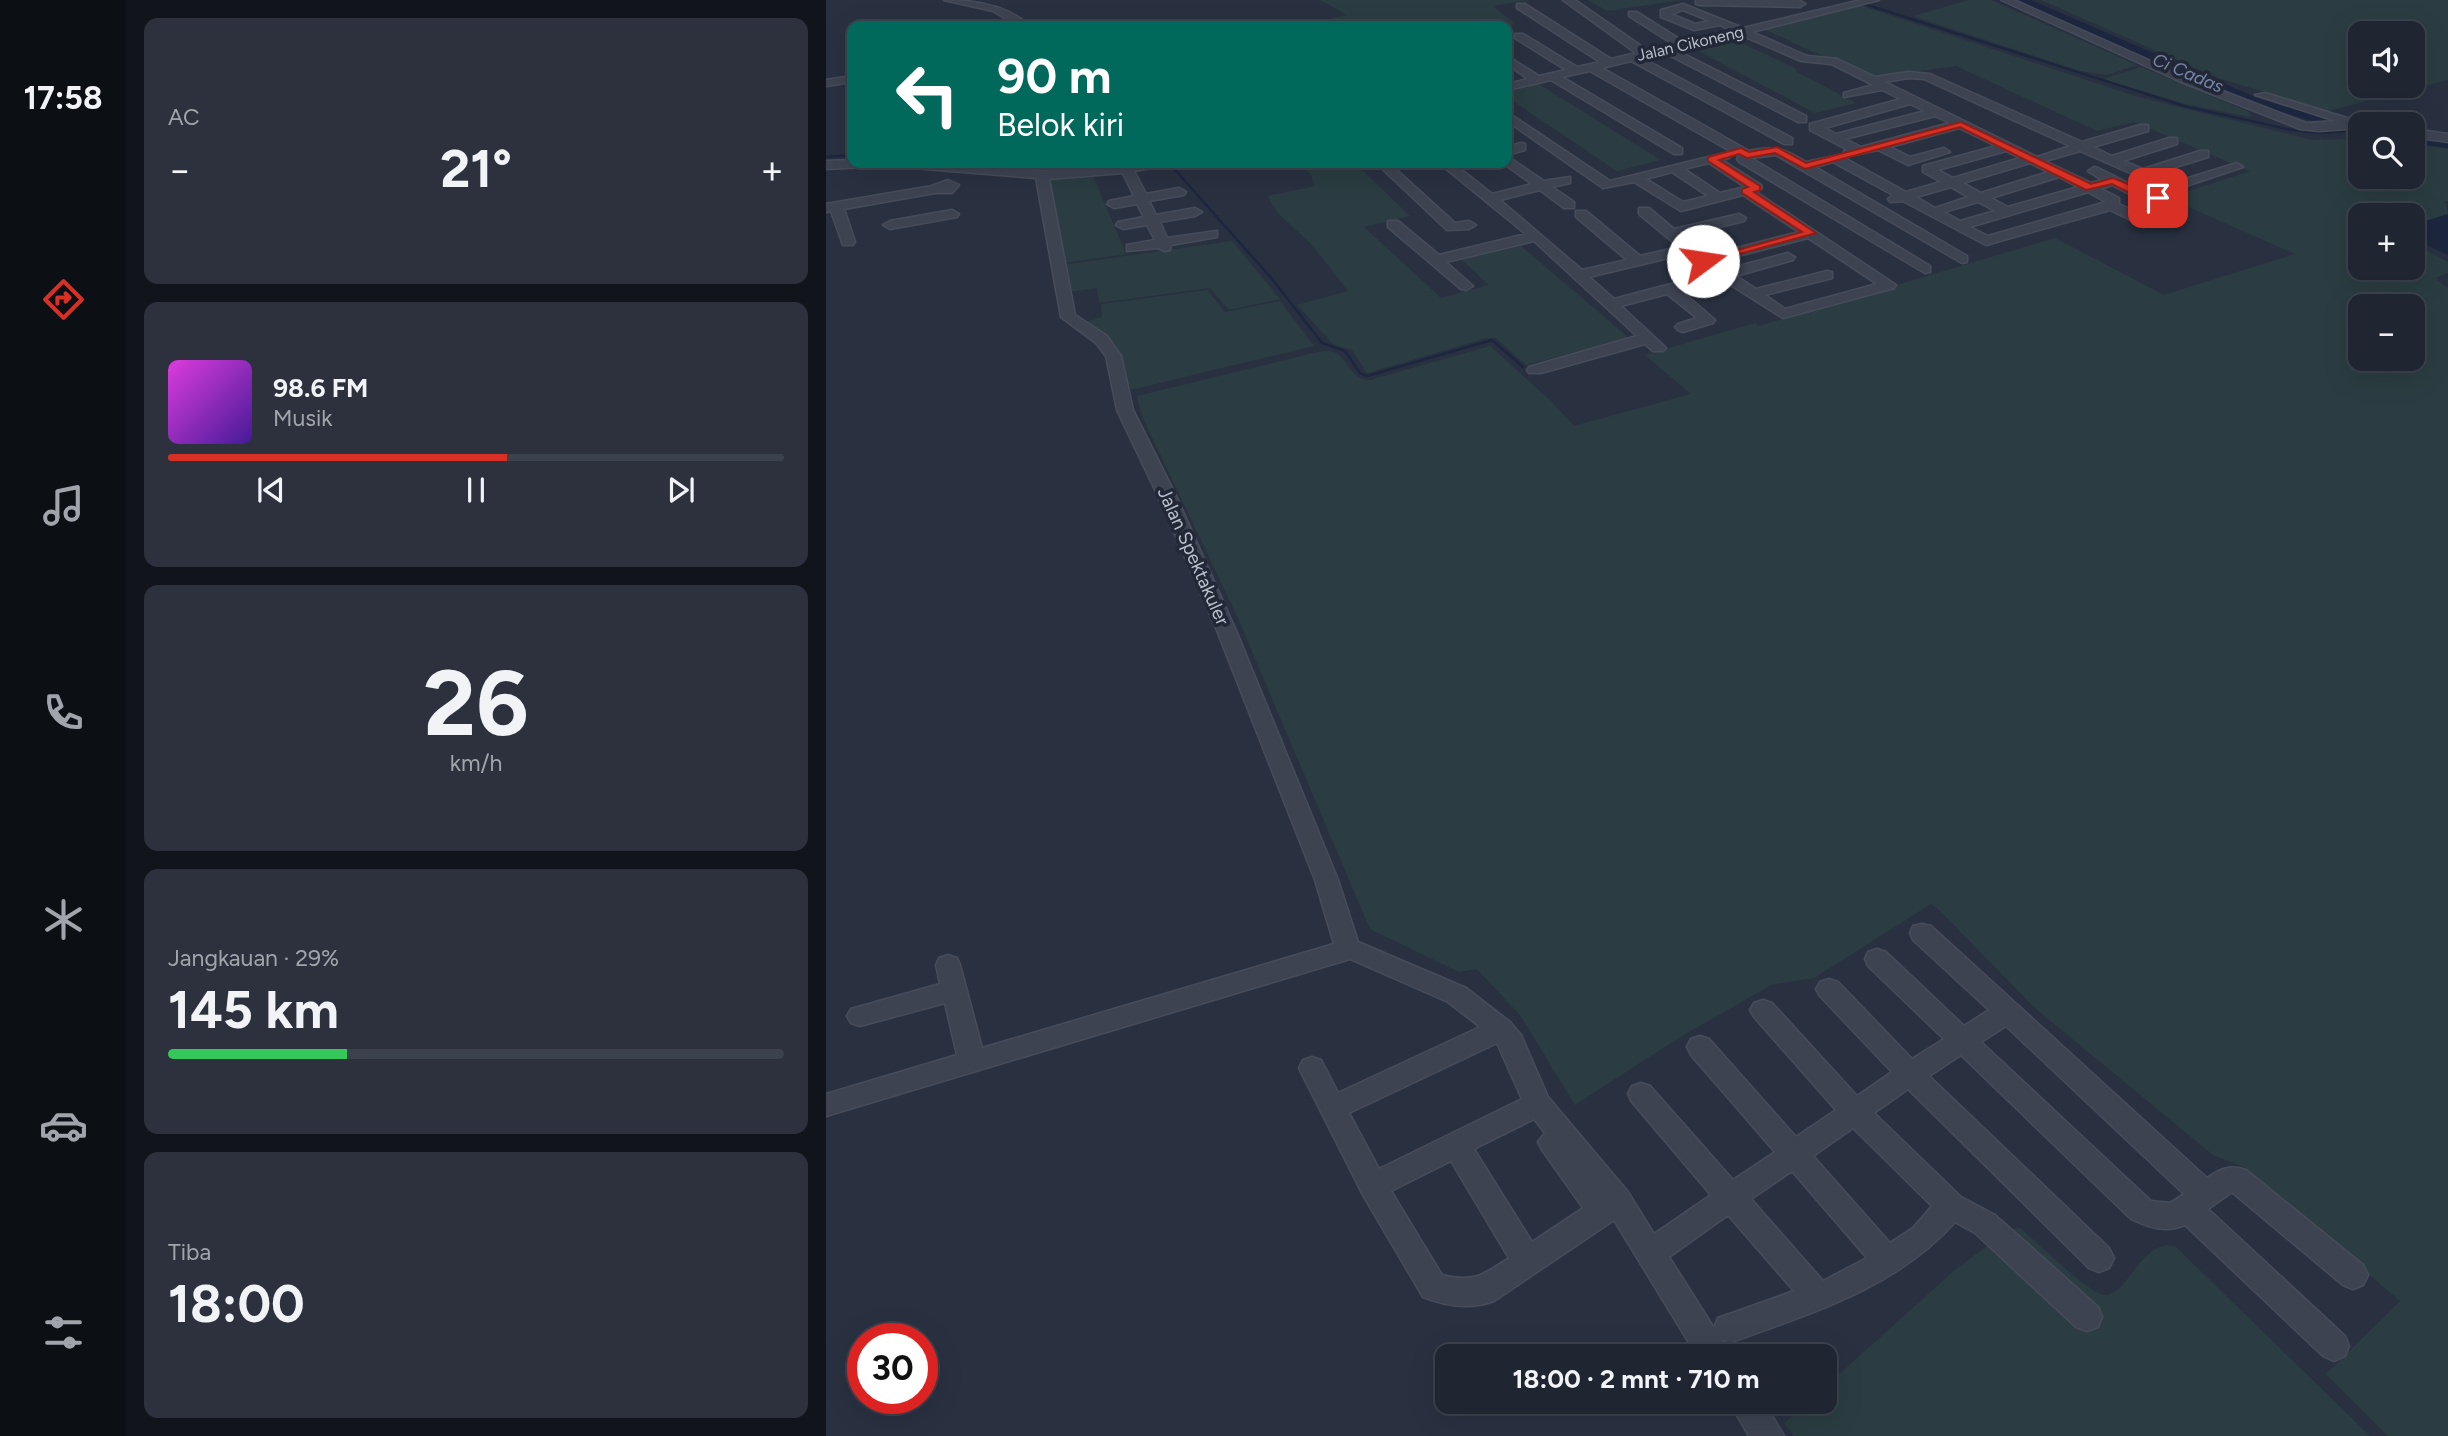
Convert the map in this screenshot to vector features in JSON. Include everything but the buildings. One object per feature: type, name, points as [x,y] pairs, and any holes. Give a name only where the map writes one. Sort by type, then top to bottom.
[{"type":"street","points":[[949,0],[989,4],[1017,21]]},
{"type":"street","points":[[1568,0],[1645,54]]},
{"type":"street","points":[[1711,0],[1700,2],[1739,5],[1781,22]]},
{"type":"street","points":[[2006,0],[2185,80],[2304,126],[2329,128],[2348,124]]},
{"type":"street","points":[[2032,0],[2126,40]]},
{"type":"street","name":"Jalan Cikoneng","points":[[1512,86],[1865,2]]},
{"type":"street","points":[[1521,6],[1609,63]]},
{"type":"street","points":[[1633,14],[1681,45]]},
{"type":"street","points":[[1721,22],[1805,59],[1833,61],[1879,82],[1911,100],[1993,137],[2007,147],[2033,156],[2114,201],[2111,205]]},
{"type":"street","points":[[1519,36],[1576,71]]},
{"type":"street","points":[[1666,49],[1802,119],[1765,130]]},
{"type":"street","points":[[1632,57],[1788,141]]},
{"type":"street","points":[[1512,62],[1537,80]]},
{"type":"street","points":[[1592,67],[1653,97],[1744,153]]},
{"type":"street","points":[[2202,73],[2241,88]]},
{"type":"street","points":[[1848,95],[1879,82],[1918,75],[1940,82],[2174,187],[2237,167]]},
{"type":"street","points":[[1552,76],[1685,157],[1712,159],[1777,150],[1962,259]]},
{"type":"street","points":[[1674,92],[1739,76]]},
{"type":"street","points":[[826,83],[847,80]]},
{"type":"street","points":[[1608,91],[1628,86]]},
{"type":"street","points":[[2254,92],[2348,121]]},
{"type":"street","points":[[1859,151],[1814,127],[1911,100]]},
{"type":"street","points":[[1614,113],[1631,110]]},
{"type":"street","points":[[1834,138],[1936,112]]},
{"type":"street","points":[[1512,116],[1530,113]]},
{"type":"street","points":[[1512,120],[1605,184],[1674,168],[1685,157]]},
{"type":"street","points":[[1805,166],[1961,124]]},
{"type":"street","points":[[1880,146],[1908,161],[2034,125]]},
{"type":"street","points":[[1835,215],[1952,183],[2033,156],[2081,147],[2144,128]]},
{"type":"street","points":[[2033,156],[2063,138],[2091,130]]},
{"type":"street","points":[[1512,149],[1562,135]]},
{"type":"street","points":[[2425,135],[2448,138]]},
{"type":"street","points":[[2112,160],[2173,141]]},
{"type":"street","points":[[1877,182],[2007,147]]},
{"type":"street","points":[[1744,153],[1743,159],[1925,269]]},
{"type":"street","points":[[2141,174],[2204,154]]},
{"type":"street","points":[[1835,158],[1988,242],[2111,205],[2137,218]]},
{"type":"street","points":[[1636,178],[1679,207],[1756,188],[1712,159]]},
{"type":"street","points":[[826,165],[847,163]]},
{"type":"street","points":[[1512,164],[1575,210],[1638,262]]},
{"type":"street","points":[[847,178],[850,168]]},
{"type":"street","points":[[939,168],[1042,175],[1133,168]]},
{"type":"street","points":[[1387,168],[1452,227],[1469,225]]},
{"type":"street","points":[[1452,168],[1537,236],[1653,343],[1535,370]]},
{"type":"street","points":[[1674,168],[1719,198]]},
{"type":"street","points":[[848,242],[831,207],[939,186],[946,169]]},
{"type":"street","points":[[1128,169],[1164,245]]},
{"type":"street","points":[[1927,169],[2007,212]]},
{"type":"street","points":[[2094,171],[2145,197]]},
{"type":"street","points":[[1941,209],[2060,173]]},
{"type":"street","name":"Jalan Spektakuler","points":[[1042,175],[1068,317],[1103,341],[1112,352],[1124,407],[1154,467],[1240,661],[1327,879],[1342,921],[1347,948]]},
{"type":"street","points":[[1491,198],[1565,180]]},
{"type":"street","points":[[1957,226],[2113,181]]},
{"type":"street","points":[[1725,275],[1783,314],[1889,285],[1811,233],[1768,211],[1746,191]]},
{"type":"street","points":[[1114,204],[1179,192]]},
{"type":"street","points":[[879,198],[891,228],[952,214]]},
{"type":"street","points":[[1562,219],[1575,210],[1598,210]]},
{"type":"street","points":[[1123,225],[1195,212]]},
{"type":"street","points":[[1635,225],[1649,216],[1675,214]]},
{"type":"street","points":[[1579,275],[1689,249],[1649,216]]},
{"type":"street","points":[[1672,234],[1739,218]]},
{"type":"street","points":[[1393,224],[1466,286]]},
{"type":"street","points":[[1703,261],[1811,233]]},
{"type":"street","points":[[1132,248],[1164,245],[1212,234]]},
{"type":"street","points":[[1436,260],[1537,236]]},
{"type":"street","points":[[1806,252],[1829,246]]},
{"type":"street","points":[[1611,304],[1788,257]]},
{"type":"street","points":[[1754,294],[1859,265]]},
{"type":"street","points":[[1671,289],[1708,320]]},
{"type":"street","points":[[1683,327],[1728,315]]},
{"type":"street","points":[[1922,933],[2007,1012],[2195,1201],[2334,1346]]},
{"type":"street","points":[[826,1105],[1217,990],[1347,948],[1360,951],[1457,995],[1501,1029],[1511,1043],[1533,1107],[1650,1253],[1707,1344]]},
{"type":"street","points":[[1877,959],[2141,1210],[2165,1217],[2175,1216],[2227,1180],[2243,1182],[2353,1275]]},
{"type":"street","points":[[948,965],[972,1062]]},
{"type":"street","points":[[1829,989],[1910,1074],[2099,1258]]},
{"type":"street","points":[[860,1016],[956,990]]},
{"type":"street","points":[[1763,1010],[1855,1112],[1951,1206],[1985,1224],[2087,1317]]},
{"type":"street","points":[[1650,1253],[1910,1074],[2007,1012]]},
{"type":"street","points":[[1332,1108],[1501,1029]]},
{"type":"street","points":[[1700,1047],[1888,1261]]},
{"type":"street","points":[[1312,1068],[1373,1186],[1428,1282],[1437,1290],[1458,1293],[1484,1291],[1610,1206]]},
{"type":"street","points":[[1641,1094],[1817,1296]]},
{"type":"street","points":[[1373,1186],[1533,1107]]},
{"type":"street","points":[[1457,1146],[1527,1261]]},
{"type":"street","points":[[1729,1328],[1838,1290],[1923,1237],[1951,1206]]},
{"type":"street","points":[[1753,1414],[1768,1436]]},
{"type":"shaded area","points":[[1320,0],[1528,0],[1493,6],[1512,21],[1321,21],[1347,15]]},
{"type":"shaded area","points":[[1588,0],[1682,0],[1607,11]]},
{"type":"shaded area","points":[[1969,0],[1991,0],[2137,65],[2107,75],[2080,71],[1913,16]]},
{"type":"shaded area","points":[[2041,0],[2448,0],[2448,80],[2425,86],[2425,21],[2348,21],[2348,98],[2378,98],[2328,111],[2218,78]]},
{"type":"shaded area","points":[[1859,5],[2135,96],[2312,140],[2348,139],[2348,189],[2425,189],[2425,146],[2448,149],[2448,201],[2445,201],[2448,214],[2425,221],[2425,203],[2348,203],[2348,280],[2425,280],[2425,250],[2448,262],[2448,273],[2435,278],[2448,288],[2448,1436],[2388,1436],[2326,1374],[2400,1301],[2244,1167],[2213,1155],[2036,1009],[1931,904],[1814,978],[1771,985],[1680,1037],[1575,1105],[1520,1015],[1477,969],[1459,972],[1370,929],[1237,616],[1141,414],[1137,396],[1319,352],[1336,353],[1358,377],[1370,380],[1490,346],[1551,401],[1574,426],[1691,394],[1645,355],[1755,323],[1759,326],[2055,238],[2164,295],[2295,254],[2184,205],[2187,201],[2177,195],[2250,171],[2134,122],[2097,131],[1956,66],[1869,78],[1762,28]]},
{"type":"shaded area","points":[[1729,37],[1795,68],[1797,72],[1856,103],[1815,113],[1689,46]]},
{"type":"shaded area","points":[[2141,67],[2249,112],[2251,117],[2185,104],[2103,79]]},
{"type":"shaded area","points":[[1537,83],[1661,160],[1617,171],[1512,100],[1512,90]]},
{"type":"shaded area","points":[[1031,168],[1093,168],[1059,170]]},
{"type":"shaded area","points":[[1303,168],[1360,168],[1410,216],[1364,227],[1441,298],[1489,285],[1461,259],[1520,245],[1629,338],[1526,365],[1496,338],[1487,338],[1367,373],[1352,350],[1333,344],[1297,305],[1348,291],[1313,246],[1279,214],[1267,196],[1315,186],[1311,174]]},
{"type":"shaded area","points":[[1093,176],[1126,254],[1062,263],[1048,178]]},
{"type":"shaded area","points":[[1232,241],[1280,299],[1229,310],[1210,288],[1099,303],[1097,288],[1068,292],[1062,265]]},
{"type":"shaded area","points":[[1207,290],[1225,312],[1280,301],[1314,346],[1126,391],[1123,366],[1085,322],[1102,317],[1101,304]]},
{"type":"shaded area","points":[[2020,1228],[2086,1286],[2104,1295],[2113,1293],[2120,1287],[2153,1251],[2163,1246],[2175,1246],[2370,1436],[1794,1436],[1784,1423],[1794,1414],[1837,1414],[1837,1376],[1956,1269],[2009,1230]]},
{"type":"water","points":[[2448,214],[2448,255],[2425,244],[2425,221]]},
{"type":"waterway","points":[[1859,0],[1858,2],[2184,106],[2291,130],[2322,133],[2348,131]]},
{"type":"waterway","points":[[1999,0],[2094,42]]},
{"type":"waterway","name":"Ci Cadas","points":[[2020,0],[2248,99],[2348,126]]},
{"type":"waterway","name":"Ci Cadas","points":[[2425,140],[2448,143]]},
{"type":"waterway","points":[[826,157],[847,155]]},
{"type":"waterway","points":[[1173,168],[1272,279],[1322,343],[1345,351],[1360,373],[1367,376],[1492,340],[1523,367]]},
{"type":"route","points":[[1703,261],[1811,233],[1746,191],[1756,188],[1712,159],[1741,151],[1747,155],[1777,150],[1805,166],[1961,124],[2090,188],[2113,181],[2145,197],[2158,198]]}]
